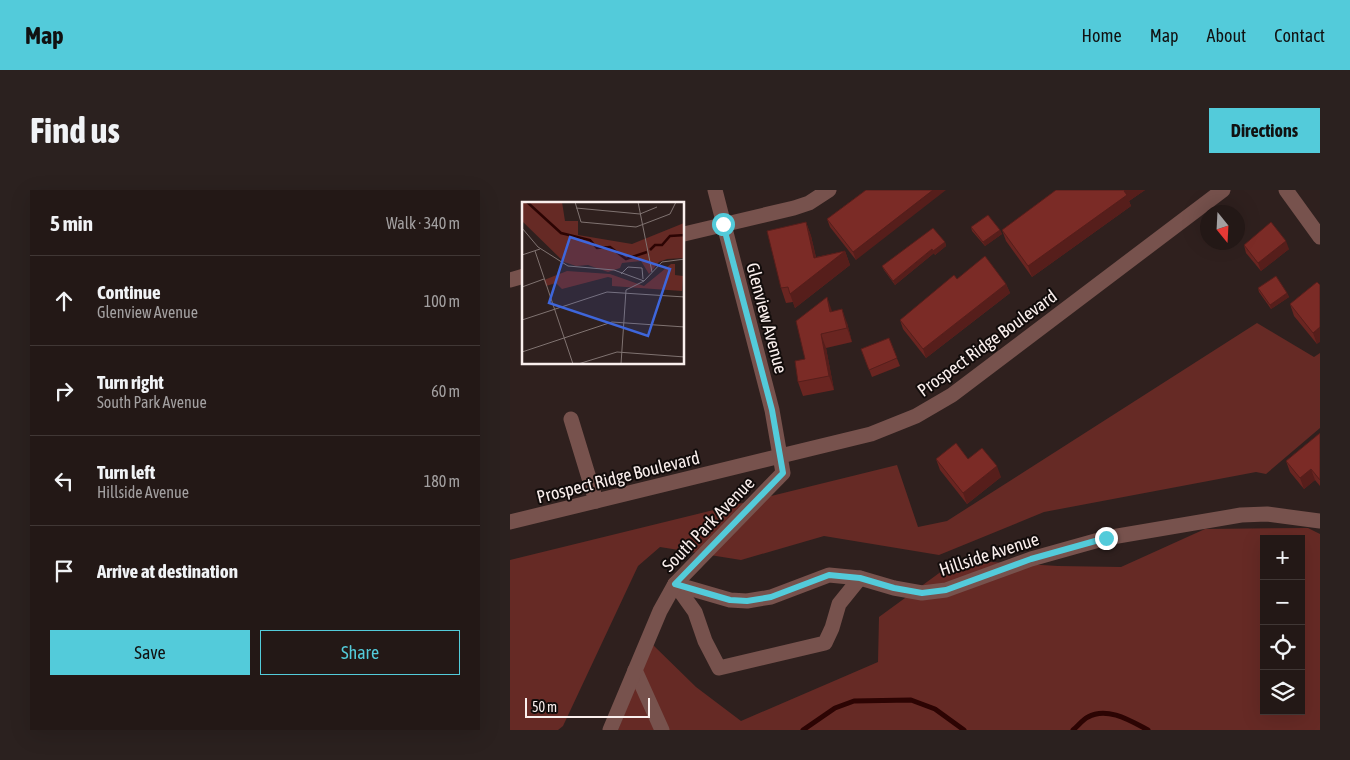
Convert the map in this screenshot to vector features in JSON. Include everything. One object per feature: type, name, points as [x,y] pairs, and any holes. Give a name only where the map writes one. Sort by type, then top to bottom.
[{"type":"street","name":"Glenview Avenue","points":[[715,190],[772,410],[780,456]]},
{"type":"street","points":[[685,234],[809,203],[829,190]]},
{"type":"street","name":"Prospect Ridge Boulevard","points":[[510,522],[871,434],[916,416],[952,394],[1223,190]]},
{"type":"street","points":[[1286,190],[1320,237]]},
{"type":"street","points":[[571,419],[596,501]]},
{"type":"street","name":"South Park Avenue","points":[[610,730],[660,610],[675,584],[783,473],[780,456]]},
{"type":"street","name":"Hillside Avenue","points":[[675,584],[730,600],[747,601],[771,597],[829,575],[860,578],[894,588],[922,593],[946,590],[1031,559],[1116,536],[1241,515],[1267,514],[1320,521]]},
{"type":"street","points":[[675,584],[695,612],[705,641],[719,668],[825,643],[832,628],[839,604],[860,578]]},
{"type":"street","points":[[635,670],[662,730]]},
{"type":"shaded area","points":[[1257,323],[1314,357],[1320,353],[1320,428],[1266,474],[1256,472],[1044,512],[939,555],[824,536],[741,560],[660,547],[638,566],[563,726],[558,730],[510,730],[510,560],[897,465],[918,527],[947,521]]},
{"type":"shaded area","points":[[1308,528],[1320,534],[1320,730],[618,730],[652,644],[696,687],[741,721],[878,662],[879,617],[957,560],[1058,566],[1121,567],[1205,529]]},
{"type":"building","points":[[866,190],[933,190],[853,252],[827,219]]},
{"type":"building","points":[[1056,190],[1126,190],[1124,191],[1127,195],[1028,266],[1002,230]]},
{"type":"building","points":[[988,215],[1000,230],[983,242],[971,227]]},
{"type":"building","points":[[806,222],[814,258],[845,251],[790,294],[788,287],[781,288],[767,231]]},
{"type":"building","points":[[1271,222],[1286,241],[1258,263],[1245,244]]},
{"type":"building","points":[[933,228],[945,242],[933,251],[932,249],[893,281],[882,266]]},
{"type":"building","points":[[985,256],[1006,284],[923,349],[900,320],[954,275],[957,279]]},
{"type":"building","points":[[1276,276],[1287,293],[1270,305],[1258,288]]},
{"type":"building","points":[[1317,282],[1320,285],[1320,327],[1313,333],[1290,304]]},
{"type":"building","points":[[827,297],[830,312],[842,309],[847,328],[821,334],[829,376],[798,382],[795,361],[805,359],[796,321]]},
{"type":"building","points":[[889,338],[897,358],[869,370],[861,349]]},
{"type":"building","points":[[1320,433],[1320,480],[1311,469],[1300,478],[1286,461]]},
{"type":"building","points":[[956,443],[968,459],[982,448],[997,466],[963,493],[936,459]]},
{"type":"waterway","points":[[803,730],[835,708],[854,701],[911,700],[935,709],[964,730]]},
{"type":"waterway","points":[[1073,730],[1088,717],[1103,713],[1119,716],[1148,730]]},
{"type":"route","points":[[723,224],[772,410],[783,473],[675,584],[730,600],[747,601],[771,597],[829,575],[860,578],[894,588],[922,593],[946,590],[1031,559],[1106,538]]}]
